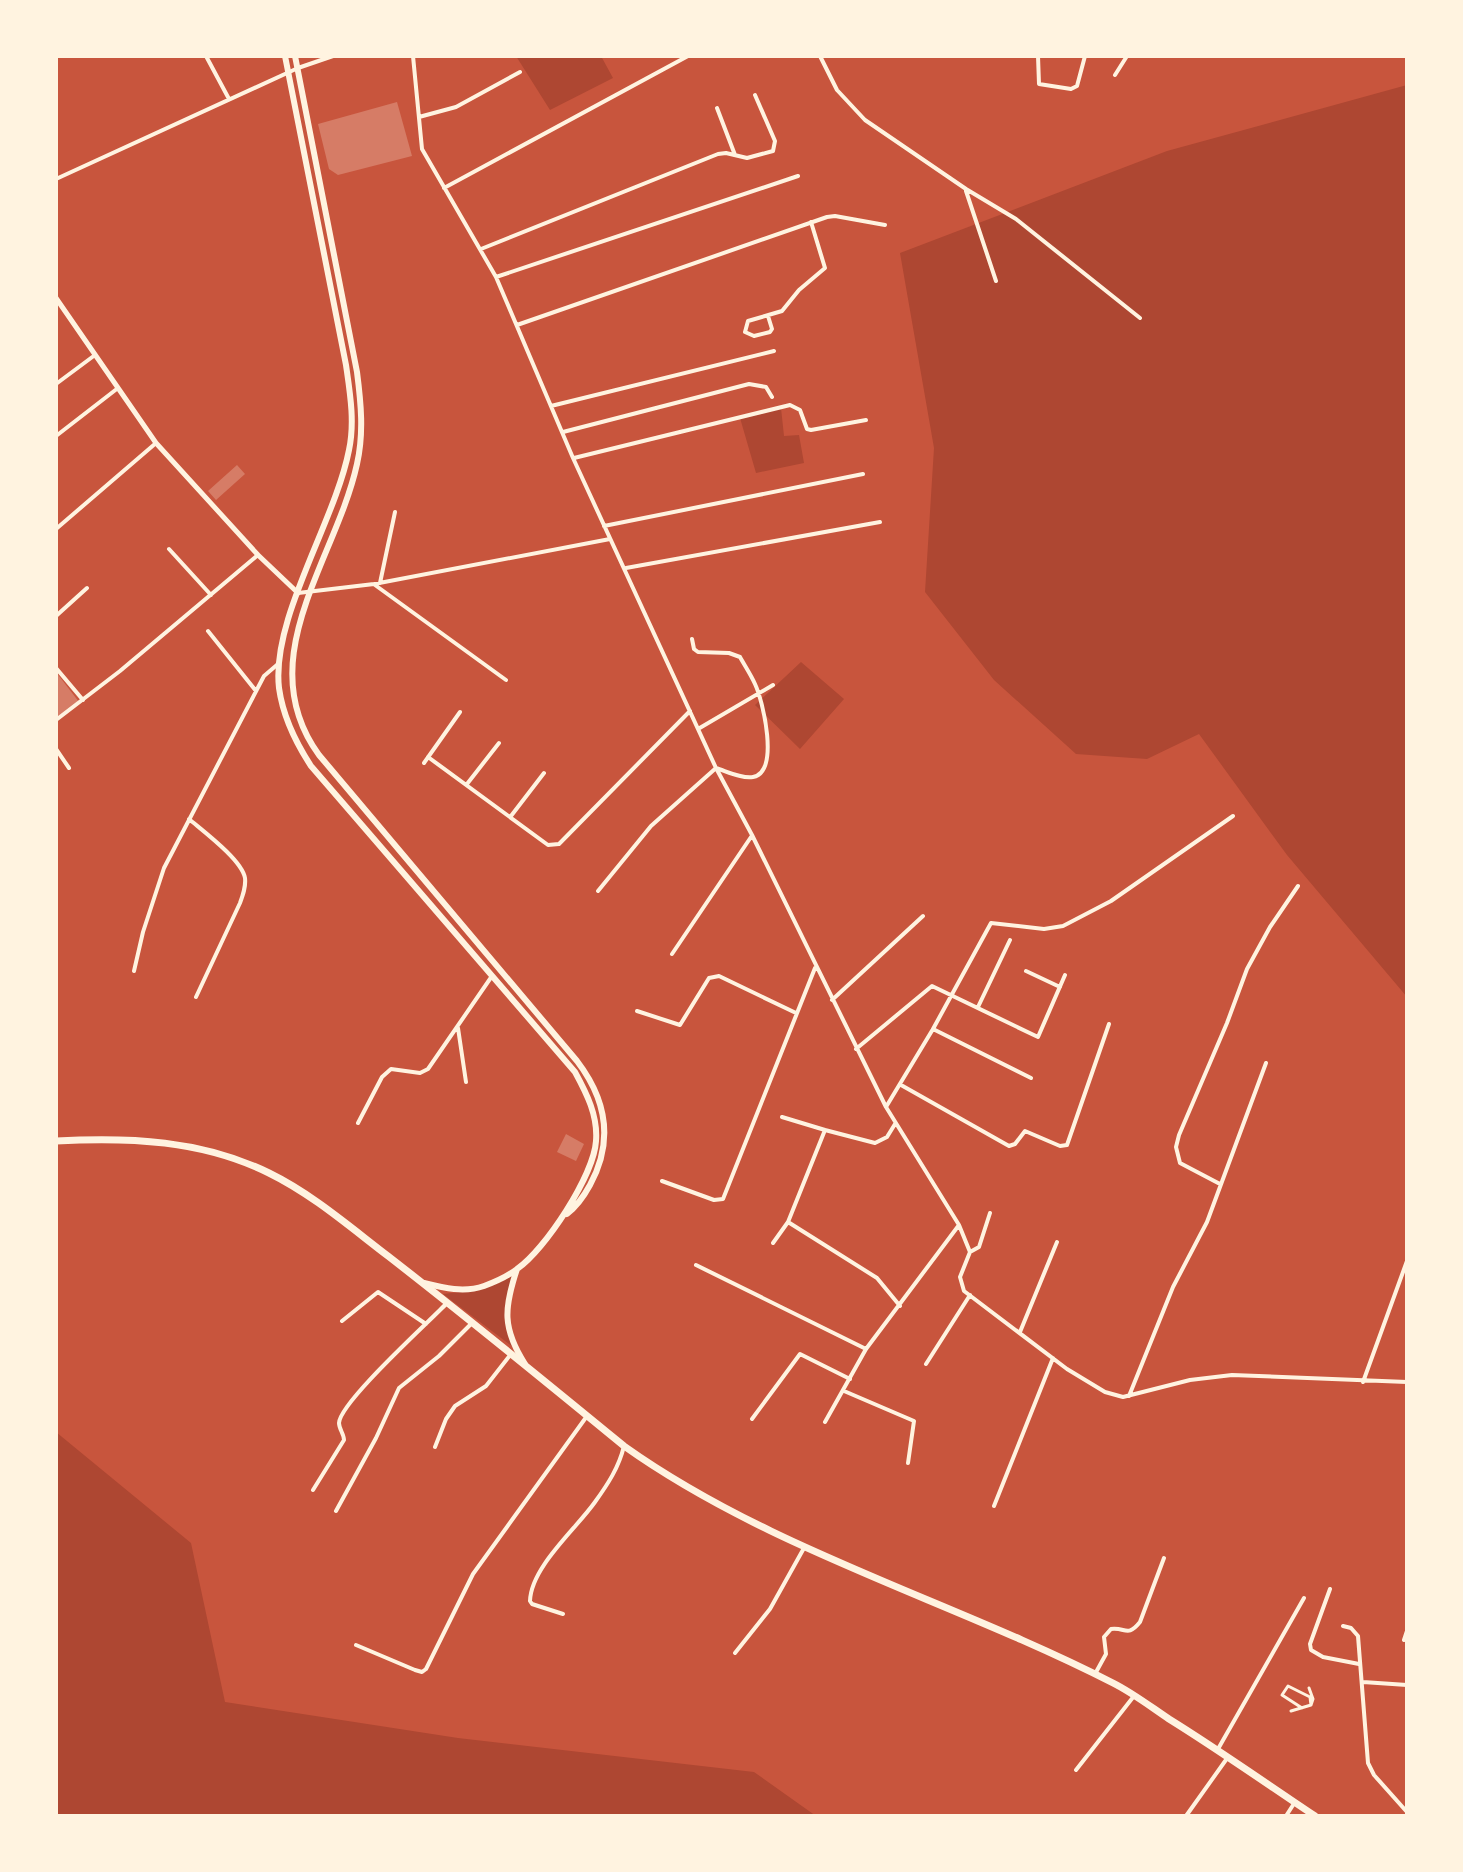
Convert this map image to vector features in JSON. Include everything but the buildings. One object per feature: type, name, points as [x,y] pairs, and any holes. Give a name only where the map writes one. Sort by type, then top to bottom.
[{"type":"highway","points":[[56,1141],[146,1140],[183,1145],[270,1173],[318,1203],[422,1283],[624,1446],[704,1498],[1095,1674],[1134,1696],[1315,1816]]},
{"type":"main road","points":[[285,56],[346,365],[351,441],[344,470],[286,629],[279,689],[294,737],[311,766],[575,1072],[589,1100],[597,1139],[592,1164],[564,1216]]},
{"type":"main road","points":[[295,56],[357,372],[362,421],[354,476],[296,636],[292,670],[295,704],[307,738],[577,1061],[600,1101],[606,1131],[602,1159],[587,1190],[575,1208],[564,1216],[517,1269],[471,1289],[449,1289],[422,1283]]},
{"type":"main road","points":[[517,1269],[508,1299],[507,1321],[513,1345],[527,1367]]},
{"type":"street","points":[[206,56],[229,99]]},
{"type":"street","points":[[56,179],[288,72],[333,56]]},
{"type":"street","points":[[413,56],[422,149],[496,277],[573,458],[716,768],[886,1107],[959,1225],[970,1252]]},
{"type":"street","points":[[444,188],[688,56]]},
{"type":"street","points":[[820,56],[837,90],[865,120],[1016,219],[1140,318]]},
{"type":"street","points":[[1038,56],[1039,84],[1071,89],[1077,86],[1085,56]]},
{"type":"street","points":[[1115,75],[1127,56]]},
{"type":"street","points":[[419,117],[456,107],[520,72]]},
{"type":"street","points":[[480,249],[718,154],[740,158],[773,151],[776,147],[755,95]]},
{"type":"street","points":[[717,108],[735,155]]},
{"type":"street","points":[[496,277],[798,176]]},
{"type":"street","points":[[966,189],[996,281]]},
{"type":"street","points":[[517,325],[811,222],[835,216],[885,225]]},
{"type":"street","points":[[768,316],[770,332],[754,336],[745,332],[748,321],[782,311],[799,290],[825,268],[811,222]]},
{"type":"street","points":[[56,298],[156,443],[258,555],[298,593],[377,583],[610,539]]},
{"type":"street","points":[[551,406],[774,351]]},
{"type":"street","points":[[56,384],[95,355]]},
{"type":"street","points":[[563,432],[749,384],[766,387],[772,397]]},
{"type":"street","points":[[56,436],[118,388]]},
{"type":"street","points":[[573,458],[790,405],[800,410],[807,429],[811,430],[866,420]]},
{"type":"street","points":[[56,529],[156,443]]},
{"type":"street","points":[[604,526],[863,474]]},
{"type":"street","points":[[377,583],[395,512]]},
{"type":"street","points":[[626,568],[880,522]]},
{"type":"street","points":[[169,549],[212,595]]},
{"type":"street","points":[[56,720],[258,555]]},
{"type":"street","points":[[377,583],[506,680]]},
{"type":"street","points":[[56,616],[87,588]]},
{"type":"street","points":[[208,631],[256,691]]},
{"type":"street","points":[[692,639],[698,652],[729,653],[740,657],[758,693],[766,728],[768,753],[760,774],[753,777],[716,768]]},
{"type":"street","points":[[134,971],[160,879],[267,671],[280,662]]},
{"type":"street","points":[[56,668],[83,700]]},
{"type":"street","points":[[698,729],[773,685]]},
{"type":"street","points":[[460,712],[426,760],[467,784],[548,845],[559,844],[690,711]]},
{"type":"street","points":[[467,784],[499,743]]},
{"type":"street","points":[[56,749],[69,768]]},
{"type":"street","points":[[598,891],[651,826],[716,768]]},
{"type":"street","points":[[511,816],[544,773]]},
{"type":"street","points":[[886,1107],[991,923],[1044,929],[1063,926],[1111,901],[1233,816]]},
{"type":"street","points":[[189,819],[229,855],[245,876],[245,890],[240,903],[196,997]]},
{"type":"street","points":[[672,954],[752,835]]},
{"type":"street","points":[[1220,1184],[1180,1163],[1176,1147],[1179,1135],[1247,969],[1298,886]]},
{"type":"street","points":[[832,1000],[923,916]]},
{"type":"street","points":[[978,1007],[1010,940]]},
{"type":"street","points":[[662,1181],[714,1200],[723,1199],[815,966]]},
{"type":"street","points":[[1026,971],[1060,987]]},
{"type":"street","points":[[856,1049],[932,986],[1038,1037],[1065,975]]},
{"type":"street","points":[[358,1123],[382,1077],[391,1069],[420,1073],[428,1069],[492,976]]},
{"type":"street","points":[[637,1011],[680,1025],[709,978],[719,976],[796,1013]]},
{"type":"street","points":[[901,1085],[1009,1146],[1015,1144],[1025,1131],[1064,1146],[1069,1143],[1109,1024]]},
{"type":"street","points":[[458,1026],[466,1082]]},
{"type":"street","points":[[933,1029],[1031,1078]]},
{"type":"street","points":[[1129,1396],[1173,1287],[1207,1222],[1266,1063]]},
{"type":"street","points":[[782,1117],[875,1143],[887,1137],[895,1124]]},
{"type":"street","points":[[773,1243],[788,1222],[825,1130]]},
{"type":"street","points":[[990,1213],[979,1247],[970,1252],[960,1277],[964,1291],[1053,1358],[1105,1392],[1129,1396],[1190,1380],[1232,1375],[1407,1382]]},
{"type":"street","points":[[788,1222],[877,1278],[900,1306]]},
{"type":"street","points":[[825,1422],[866,1349],[959,1225]]},
{"type":"street","points":[[1020,1332],[1057,1242]]},
{"type":"street","points":[[1363,1382],[1407,1261]]},
{"type":"street","points":[[696,1265],[866,1349]]},
{"type":"street","points":[[342,1321],[378,1292],[426,1324]]},
{"type":"street","points":[[926,1364],[970,1295]]},
{"type":"street","points":[[313,1490],[344,1440],[339,1421],[344,1411],[361,1389],[447,1303]]},
{"type":"street","points":[[336,1511],[399,1388],[439,1356],[472,1323]]},
{"type":"street","points":[[435,1447],[455,1406],[479,1392],[511,1354]]},
{"type":"street","points":[[752,1419],[800,1354],[850,1379]]},
{"type":"street","points":[[994,1506],[1053,1358]]},
{"type":"street","points":[[844,1391],[914,1421],[908,1463]]},
{"type":"street","points":[[356,1645],[415,1670],[422,1672],[426,1669],[473,1574],[587,1416]]},
{"type":"street","points":[[563,1614],[532,1604],[530,1590],[556,1549],[613,1476],[624,1446]]},
{"type":"street","points":[[735,1653],[770,1609],[805,1546]]},
{"type":"street","points":[[1095,1674],[1106,1654],[1104,1637],[1111,1629],[1126,1632],[1140,1622],[1164,1558]]},
{"type":"street","points":[[1330,1589],[1310,1644],[1311,1650],[1323,1657],[1359,1664]]},
{"type":"street","points":[[1217,1750],[1304,1598]]},
{"type":"street","points":[[1343,1626],[1351,1628],[1358,1636],[1368,1763],[1374,1775],[1407,1812]]},
{"type":"street","points":[[1404,1640],[1407,1631]]},
{"type":"street","points":[[1363,1682],[1407,1685]]},
{"type":"street","points":[[1302,1708],[1282,1695],[1288,1686],[1310,1697],[1311,1705]]},
{"type":"street","points":[[1309,1688],[1313,1699],[1311,1705]]},
{"type":"street","points":[[1076,1770],[1134,1696]]},
{"type":"street","points":[[1291,1711],[1311,1705]]},
{"type":"street","points":[[1186,1816],[1228,1757]]},
{"type":"street","points":[[1286,1816],[1295,1802]]},
{"type":"shaded area","points":[[516,56],[601,56],[613,78],[550,110]]},
{"type":"shaded area","points":[[1407,85],[1407,997],[1287,855],[1199,734],[1147,759],[1076,754],[994,680],[925,592],[934,448],[900,253],[1167,151]]},
{"type":"shaded area","points":[[781,408],[784,436],[799,435],[804,463],[756,473],[740,418]]},
{"type":"shaded area","points":[[801,662],[844,699],[800,749],[755,705]]},
{"type":"shaded area","points":[[515,1272],[506,1309],[513,1347],[443,1294],[478,1290]]},
{"type":"shaded area","points":[[56,1432],[191,1543],[225,1702],[458,1738],[754,1772],[816,1816],[56,1816]]}]
